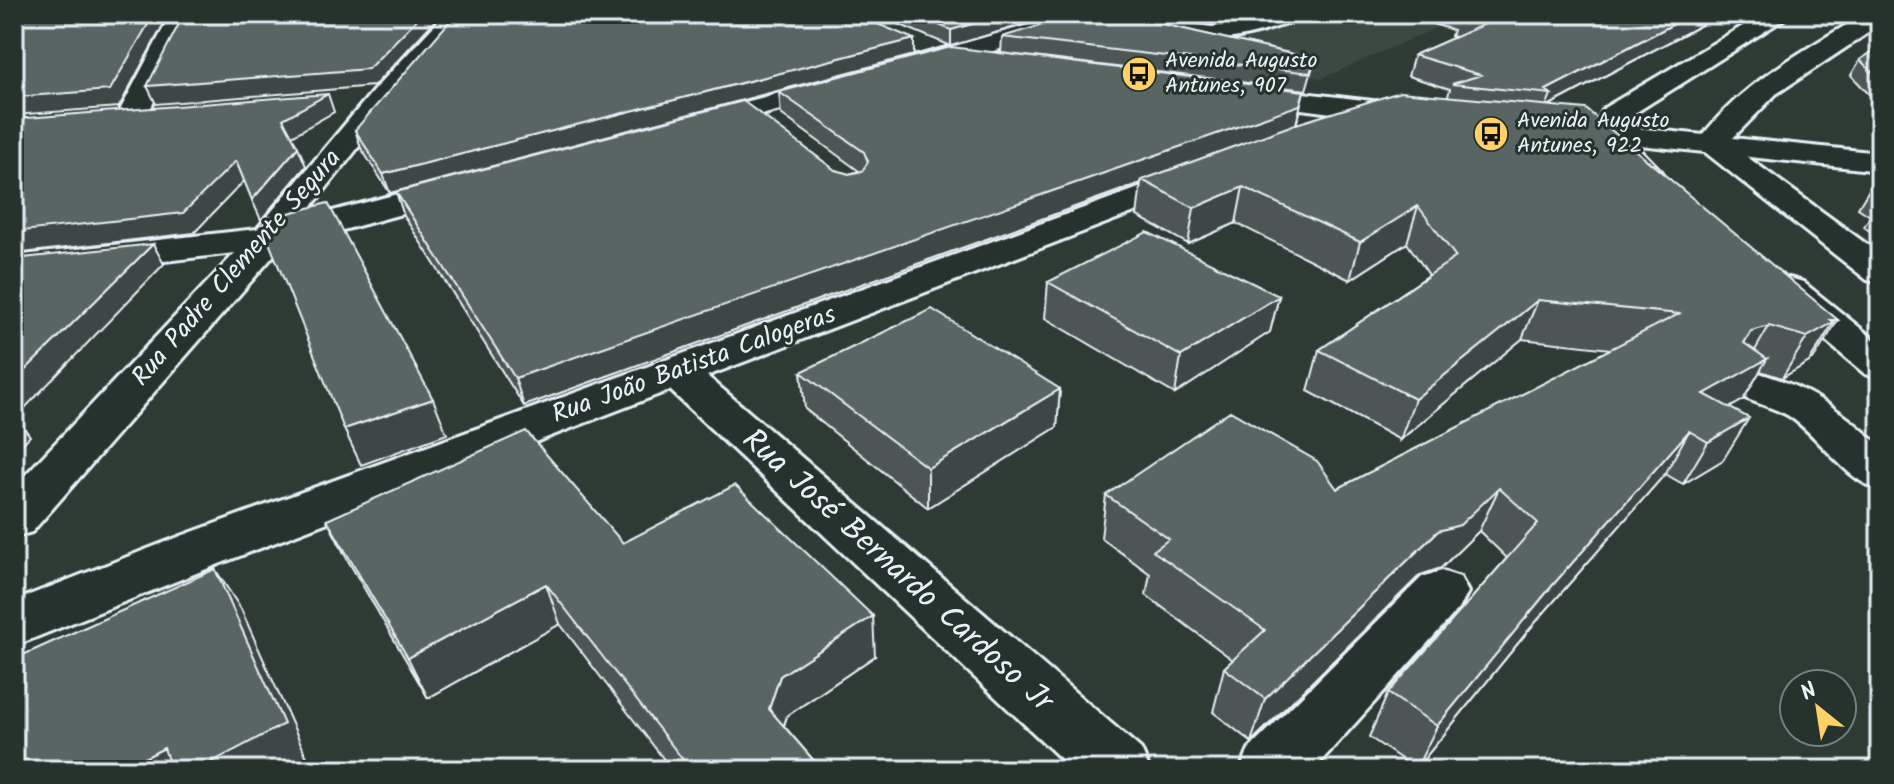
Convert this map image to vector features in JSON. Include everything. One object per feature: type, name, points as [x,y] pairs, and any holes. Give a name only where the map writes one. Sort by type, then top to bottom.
[{"type":"street","points":[[131,118],[183,14]]},
{"type":"street","name":"Rua Padre Clemente Segura","points":[[14,519],[268,239],[368,98],[458,14]]},
{"type":"street","points":[[659,133],[950,57],[1094,14]]},
{"type":"street","points":[[1132,14],[1169,28],[1210,36],[1245,32],[1291,14]]},
{"type":"street","points":[[1607,134],[1614,114],[1780,14]]},
{"type":"street","points":[[1711,145],[1725,124],[1750,100],[1880,15]]},
{"type":"street","points":[[908,42],[950,57],[1020,66]]},
{"type":"street","points":[[1221,91],[1432,116]]},
{"type":"street","points":[[750,109],[784,134]]},
{"type":"street","points":[[1298,140],[1376,111]]},
{"type":"street","points":[[102,120],[163,115]]},
{"type":"street","points":[[1535,127],[1880,162]]},
{"type":"street","points":[[1607,134],[1665,187]]},
{"type":"street","points":[[1711,145],[1880,272]]},
{"type":"street","name":"Rua João Batista Calogeras","points":[[14,624],[200,550],[1225,167]]},
{"type":"street","points":[[14,267],[268,239],[490,179]]},
{"type":"street","points":[[1760,266],[1880,365]]},
{"type":"street","name":"Rua José Bernardo Cardoso Jr","points":[[676,372],[1118,770]]},
{"type":"street","points":[[1745,382],[1771,389],[1820,414],[1880,474]]},
{"type":"street","points":[[1272,770],[1441,592]]},
{"type":"shaded area","points":[[1168,14],[1467,14],[1321,79],[1143,23]]},
{"type":"building","points":[[14,14],[154,14],[110,90],[14,97]]},
{"type":"building","points":[[184,14],[422,14],[368,69],[147,86]]},
{"type":"building","points":[[456,14],[854,14],[914,39],[383,174],[355,130]]},
{"type":"building","points":[[912,14],[1006,14],[951,30]]},
{"type":"building","points":[[1079,14],[1142,14],[1132,17],[1315,59],[1310,73],[1002,37]]},
{"type":"building","points":[[1693,14],[1546,90],[1551,94],[1452,84],[1481,75],[1414,55],[1485,24],[1457,16]]},
{"type":"building","points":[[1880,46],[1880,80],[1860,60]]},
{"type":"building","points":[[951,47],[1304,91],[1300,105],[515,378],[396,192],[743,101],[835,170],[849,174],[862,171],[868,162],[864,152],[779,92]]},
{"type":"building","points":[[1400,92],[1586,109],[1838,320],[1831,320],[1834,322],[1807,337],[1769,326],[1751,331],[1744,343],[1767,359],[1704,394],[1749,418],[1708,442],[1689,431],[1551,587],[1437,726],[1388,693],[1538,523],[1499,488],[1460,525],[1438,531],[1265,699],[1224,668],[1265,630],[1153,551],[1169,539],[1106,495],[1230,411],[1317,461],[1337,489],[1679,314],[1538,300],[1415,399],[1319,350],[1456,257],[1418,206],[1360,242],[1243,187],[1194,208],[1142,180],[1293,125]]},
{"type":"building","points":[[328,94],[283,119],[298,147],[252,200],[236,161],[183,213],[14,232],[14,119]]},
{"type":"building","points":[[328,203],[433,399],[344,429],[262,225],[269,218]]},
{"type":"building","points":[[1147,232],[1279,296],[1181,356],[1048,282]]},
{"type":"building","points":[[153,244],[14,381],[14,259]]},
{"type":"building","points":[[932,309],[1060,389],[928,468],[801,372]]},
{"type":"building","points":[[526,431],[623,543],[735,485],[873,616],[780,676],[769,709],[822,770],[691,770],[546,584],[408,658],[327,520]]},
{"type":"building","points":[[215,569],[284,724],[197,770],[171,770],[164,748],[121,770],[14,770],[14,659]]},
{"type":"place","name":"Avenida Augusto Antunes, 907","points":[[1139,74]]},
{"type":"place","name":"Avenida Augusto Antunes, 922","points":[[1491,134]]}]
